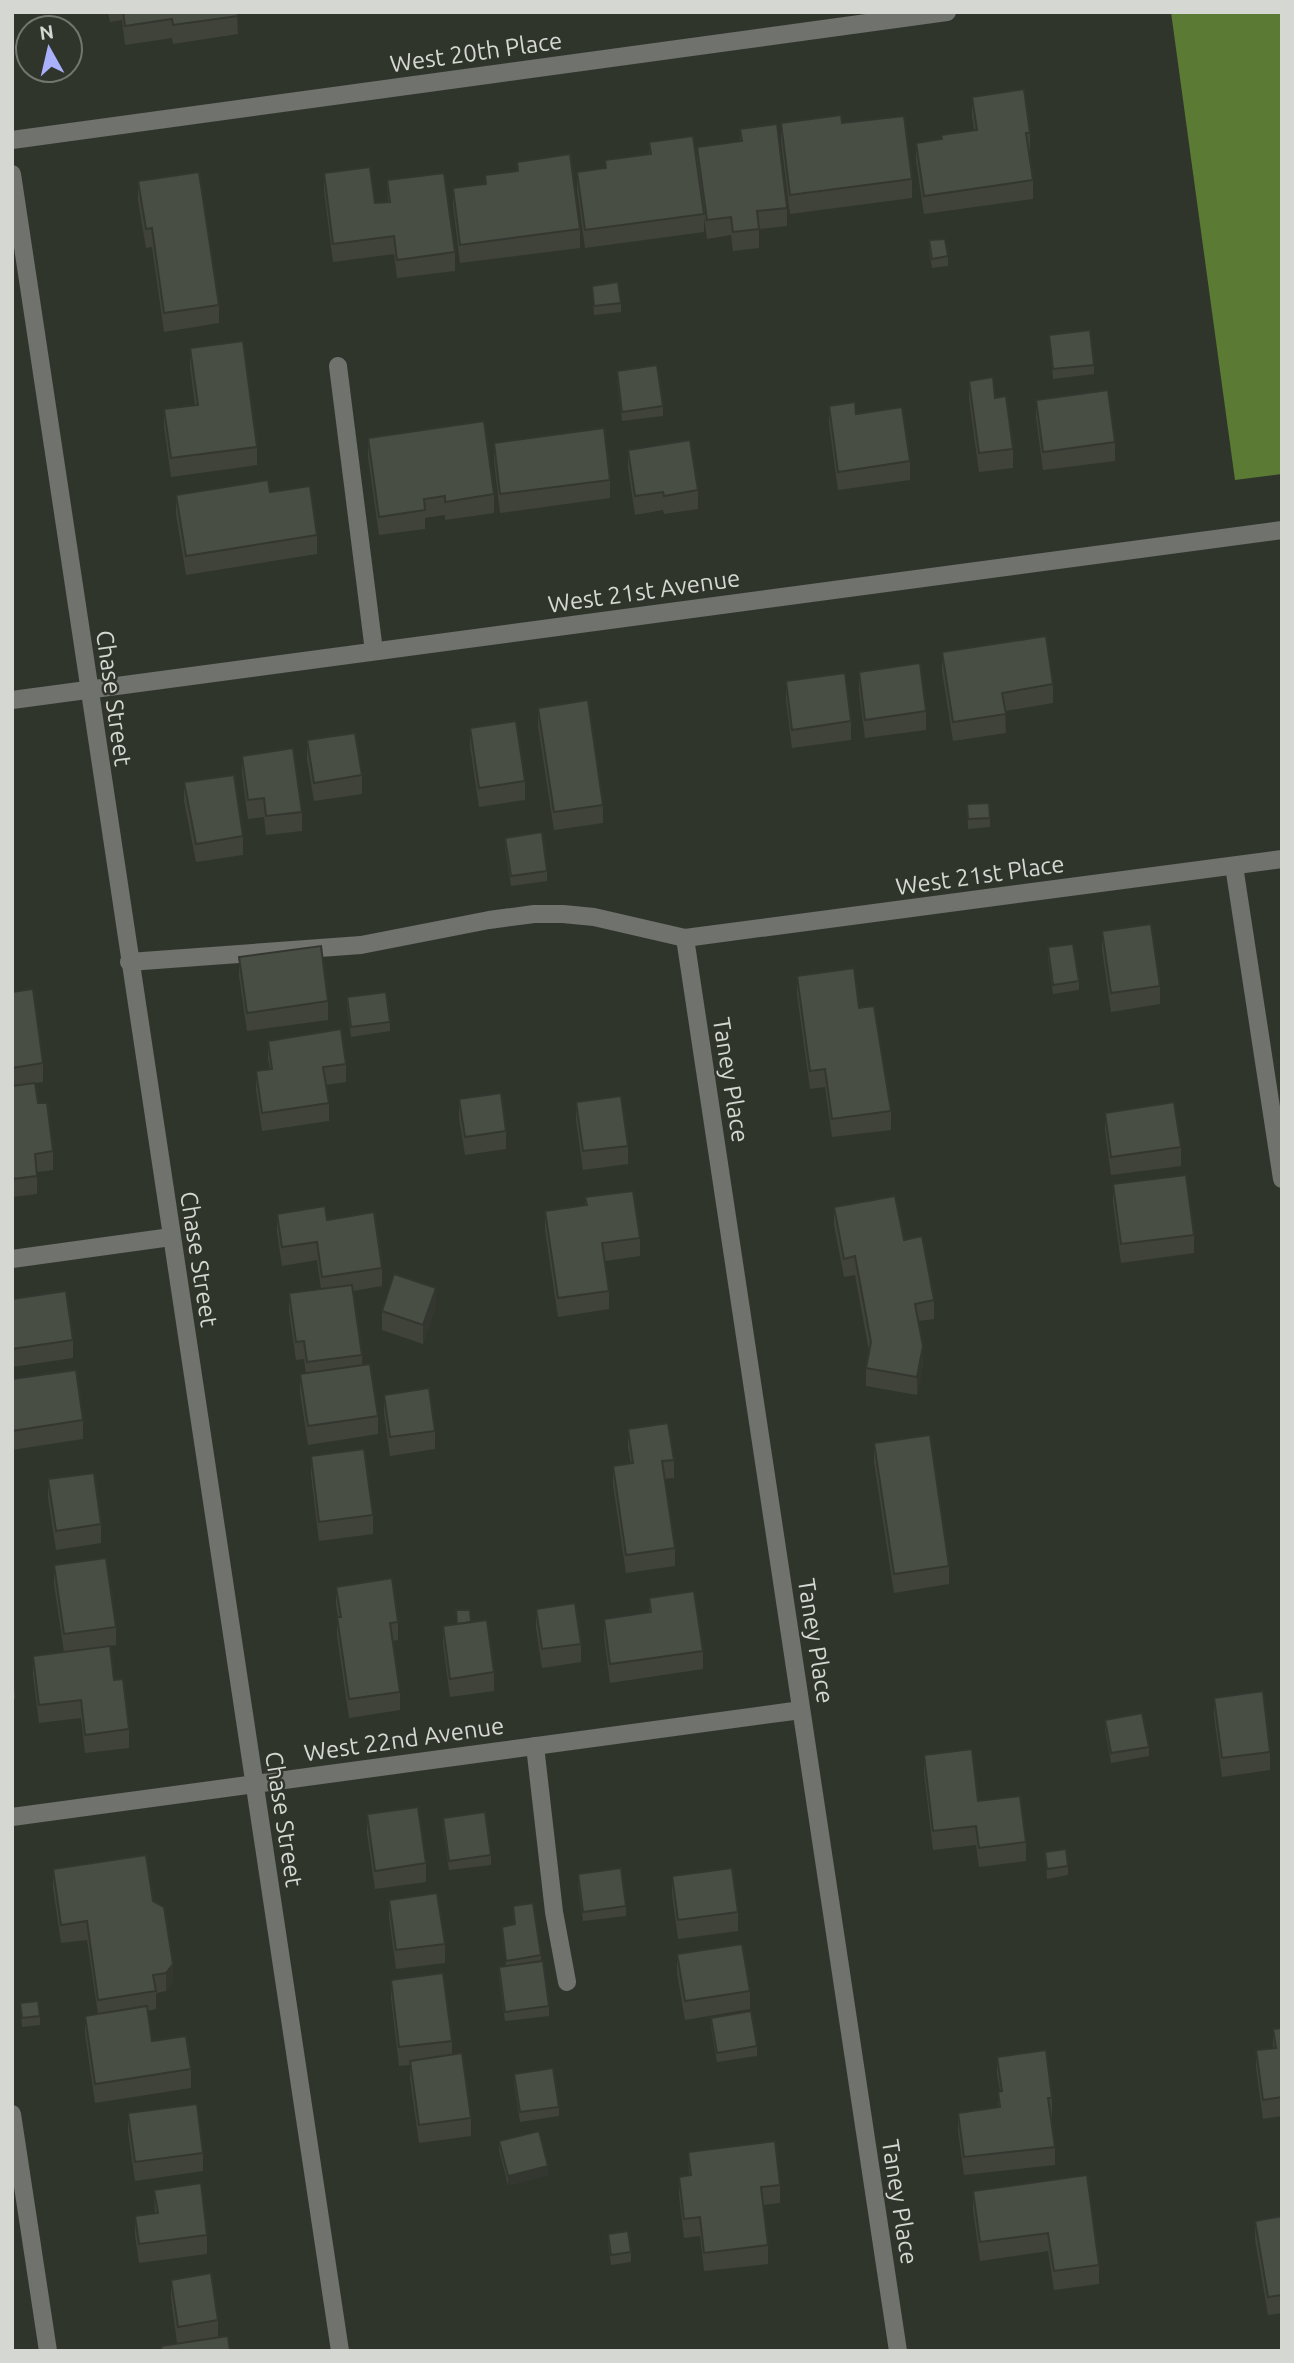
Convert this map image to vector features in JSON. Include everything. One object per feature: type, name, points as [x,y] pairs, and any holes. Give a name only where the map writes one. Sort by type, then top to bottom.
[{"type":"street","name":"West 20th Place","points":[[12,140],[947,12]]},
{"type":"street","name":"Chase Street","points":[[12,174],[340,2351]]},
{"type":"street","points":[[338,366],[374,651]]},
{"type":"street","name":"West 21st Avenue","points":[[12,700],[1282,530]]},
{"type":"street","name":"West 21st Place","points":[[685,938],[1282,859]]},
{"type":"street","points":[[1234,866],[1282,1180]]},
{"type":"street","points":[[129,962],[361,945],[534,914],[594,917],[685,938]]},
{"type":"street","name":"Taney Place","points":[[685,938],[898,2351]]},
{"type":"street","points":[[12,1259],[171,1237]]},
{"type":"street","name":"West 22nd Avenue","points":[[12,1817],[802,1710]]},
{"type":"street","points":[[536,1746],[554,1912],[567,1982]]},
{"type":"street","points":[[12,2114],[48,2351]]},
{"type":"green space","points":[[1171,12],[1282,12],[1282,474],[1235,480]]},
{"type":"building","points":[[123,12],[237,12],[238,16],[173,25],[172,19],[125,26]]},
{"type":"building","points":[[1024,89],[1030,133],[1026,133],[1033,180],[924,196],[916,143],[942,139],[941,135],[977,130],[972,97]]},
{"type":"building","points":[[841,115],[842,123],[904,116],[912,179],[790,195],[781,123]]},
{"type":"building","points":[[777,124],[787,208],[757,211],[759,229],[733,232],[731,217],[707,220],[697,147],[742,141],[740,129]]},
{"type":"building","points":[[693,136],[704,214],[585,230],[577,172],[606,168],[605,160],[651,154],[649,142]]},
{"type":"building","points":[[570,154],[580,229],[460,245],[453,188],[486,184],[485,175],[518,171],[517,162]]},
{"type":"building","points":[[370,167],[375,203],[390,202],[387,180],[444,173],[455,252],[397,260],[394,236],[333,244],[324,173]]},
{"type":"building","points":[[199,172],[219,305],[164,313],[152,228],[146,229],[138,181]]},
{"type":"building","points":[[945,239],[948,256],[932,259],[929,240]]},
{"type":"building","points":[[618,282],[621,303],[594,306],[592,286]]},
{"type":"building","points":[[1090,330],[1094,365],[1053,369],[1049,335]]},
{"type":"building","points":[[243,341],[257,447],[171,458],[164,409],[198,405],[190,348]]},
{"type":"building","points":[[657,365],[663,406],[622,412],[617,371]]},
{"type":"building","points":[[993,377],[995,398],[1006,396],[1013,449],[979,453],[969,381]]},
{"type":"building","points":[[1108,390],[1115,442],[1043,452],[1036,400]]},
{"type":"building","points":[[855,402],[856,414],[902,407],[910,461],[838,472],[829,406]]},
{"type":"building","points":[[484,421],[494,494],[445,502],[445,496],[424,499],[425,510],[379,517],[368,438]]},
{"type":"building","points":[[604,428],[610,480],[500,494],[494,443]]},
{"type":"building","points":[[690,440],[698,490],[664,496],[663,492],[635,496],[628,450]]},
{"type":"building","points":[[268,480],[270,492],[310,486],[317,535],[186,556],[176,495]]},
{"type":"building","points":[[1046,636],[1053,684],[1002,693],[1006,714],[953,722],[942,652]]},
{"type":"building","points":[[920,663],[926,711],[865,720],[859,672]]},
{"type":"building","points":[[845,673],[851,721],[792,730],[786,681]]},
{"type":"building","points":[[588,700],[603,805],[554,812],[538,708]]},
{"type":"building","points":[[516,721],[525,781],[479,788],[470,728]]},
{"type":"building","points":[[355,733],[362,775],[314,783],[307,740]]},
{"type":"building","points":[[293,748],[302,812],[266,816],[264,798],[248,800],[242,756]]},
{"type":"building","points":[[234,775],[243,836],[196,844],[184,782]]},
{"type":"building","points":[[989,803],[990,818],[968,819],[967,804]]},
{"type":"building","points":[[542,832],[547,871],[511,876],[505,838]]},
{"type":"building","points":[[1151,924],[1160,986],[1111,993],[1102,931]]},
{"type":"building","points":[[1073,944],[1079,981],[1053,985],[1048,947]]},
{"type":"building","points":[[321,946],[328,1001],[247,1013],[239,957]]},
{"type":"building","points":[[854,968],[859,1008],[874,1006],[891,1111],[832,1119],[825,1069],[810,1071],[797,976]]},
{"type":"building","points":[[33,989],[43,1063],[12,1068],[12,992]]},
{"type":"building","points":[[386,992],[390,1022],[351,1027],[347,997]]},
{"type":"building","points":[[341,1029],[346,1064],[323,1067],[329,1103],[262,1113],[256,1071],[272,1069],[268,1041]]},
{"type":"building","points":[[35,1083],[38,1103],[47,1103],[53,1151],[35,1154],[37,1176],[12,1179],[12,1086]]},
{"type":"building","points":[[501,1093],[506,1131],[465,1137],[459,1099]]},
{"type":"building","points":[[621,1096],[628,1146],[583,1151],[576,1102]]},
{"type":"building","points":[[1174,1102],[1181,1147],[1111,1157],[1105,1113]]},
{"type":"building","points":[[1186,1175],[1194,1235],[1121,1244],[1113,1184]]},
{"type":"building","points":[[633,1191],[640,1238],[602,1243],[609,1291],[558,1298],[545,1211],[587,1205],[585,1197]]},
{"type":"building","points":[[895,1196],[904,1240],[922,1236],[934,1300],[915,1304],[923,1346],[917,1377],[866,1368],[871,1342],[855,1256],[844,1259],[834,1207]]},
{"type":"building","points":[[325,1206],[327,1220],[374,1212],[382,1268],[322,1277],[317,1242],[282,1247],[277,1214]]},
{"type":"building","points":[[394,1274],[436,1288],[423,1325],[382,1311]]},
{"type":"building","points":[[352,1285],[362,1355],[307,1362],[304,1341],[296,1342],[289,1293]]},
{"type":"building","points":[[66,1291],[73,1340],[12,1349],[12,1299]]},
{"type":"building","points":[[370,1364],[378,1416],[308,1426],[300,1374]]},
{"type":"building","points":[[76,1370],[83,1420],[12,1431],[12,1379]]},
{"type":"building","points":[[429,1388],[435,1431],[390,1437],[384,1395]]},
{"type":"building","points":[[668,1423],[674,1460],[662,1461],[675,1548],[626,1555],[613,1466],[633,1463],[628,1429]]},
{"type":"building","points":[[930,1435],[949,1566],[894,1574],[874,1443]]},
{"type":"building","points":[[364,1449],[373,1515],[319,1522],[311,1456]]},
{"type":"building","points":[[94,1473],[101,1524],[56,1531],[48,1479]]},
{"type":"building","points":[[106,1558],[116,1627],[64,1634],[54,1565]]},
{"type":"building","points":[[392,1578],[398,1622],[390,1623],[400,1692],[349,1699],[337,1617],[341,1617],[336,1587]]},
{"type":"building","points":[[694,1591],[703,1651],[610,1664],[604,1619],[651,1612],[649,1598]]},
{"type":"building","points":[[575,1603],[581,1644],[542,1649],[536,1609]]},
{"type":"building","points":[[456,1610],[470,1610],[471,1622],[457,1624]]},
{"type":"building","points":[[487,1620],[494,1672],[450,1679],[443,1626]]},
{"type":"building","points":[[110,1646],[114,1680],[123,1679],[129,1729],[85,1735],[81,1700],[39,1705],[33,1656]]},
{"type":"building","points":[[12,1664],[15,1690],[12,1690]]},
{"type":"building","points":[[1263,1691],[1270,1752],[1222,1758],[1214,1698]]},
{"type":"building","points":[[1142,1713],[1149,1747],[1111,1753],[1105,1720]]},
{"type":"building","points":[[972,1749],[978,1801],[1020,1796],[1026,1842],[979,1848],[976,1826],[933,1831],[924,1755]]},
{"type":"building","points":[[418,1807],[426,1863],[375,1871],[367,1814]]},
{"type":"building","points":[[485,1812],[491,1855],[449,1861],[443,1818]]},
{"type":"building","points":[[1066,1849],[1068,1866],[1047,1869],[1045,1852]]},
{"type":"building","points":[[146,1855],[153,1901],[164,1907],[173,1964],[166,1973],[153,1975],[156,1991],[98,2000],[87,1921],[61,1925],[53,1869]]},
{"type":"building","points":[[621,1868],[626,1906],[583,1912],[578,1874]]},
{"type":"building","points":[[732,1868],[738,1912],[678,1920],[672,1876]]},
{"type":"building","points":[[437,1893],[445,1944],[396,1950],[389,1900]]},
{"type":"building","points":[[533,1903],[541,1955],[506,1961],[502,1927],[515,1924],[513,1906]]},
{"type":"building","points":[[742,1944],[750,1991],[685,2001],[677,1954]]},
{"type":"building","points":[[543,1961],[549,2006],[505,2012],[499,1967]]},
{"type":"building","points":[[443,1973],[452,2041],[399,2047],[391,1980]]},
{"type":"building","points":[[38,2001],[40,2016],[22,2018],[20,2003]]},
{"type":"building","points":[[147,2006],[152,2041],[186,2036],[191,2069],[95,2084],[85,2016]]},
{"type":"building","points":[[751,2011],[757,2046],[717,2053],[711,2018]]},
{"type":"building","points":[[1282,2028],[1282,2097],[1263,2100],[1256,2050],[1276,2048],[1273,2029]]},
{"type":"building","points":[[1046,2050],[1052,2098],[1048,2098],[1055,2147],[964,2157],[958,2113],[1000,2107],[998,2092],[1002,2091],[997,2057]]},
{"type":"building","points":[[462,2053],[471,2118],[419,2125],[410,2061]]},
{"type":"building","points":[[553,2068],[559,2107],[520,2112],[514,2074]]},
{"type":"building","points":[[197,2104],[203,2153],[135,2162],[128,2113]]},
{"type":"building","points":[[539,2131],[548,2166],[508,2176],[499,2141]]},
{"type":"building","points":[[775,2141],[780,2185],[761,2187],[768,2245],[704,2253],[700,2217],[684,2219],[679,2177],[691,2175],[688,2152]]},
{"type":"building","points":[[1087,2175],[1099,2265],[1054,2271],[1048,2233],[980,2242],[973,2191]]},
{"type":"building","points":[[201,2183],[207,2235],[139,2244],[135,2216],[158,2213],[154,2190]]},
{"type":"building","points":[[1282,2216],[1282,2295],[1268,2297],[1255,2221]]},
{"type":"building","points":[[628,2231],[631,2252],[611,2255],[608,2234]]},
{"type":"building","points":[[211,2273],[218,2320],[178,2327],[171,2280]]},
{"type":"building","points":[[228,2336],[230,2351],[162,2351],[161,2346]]}]
